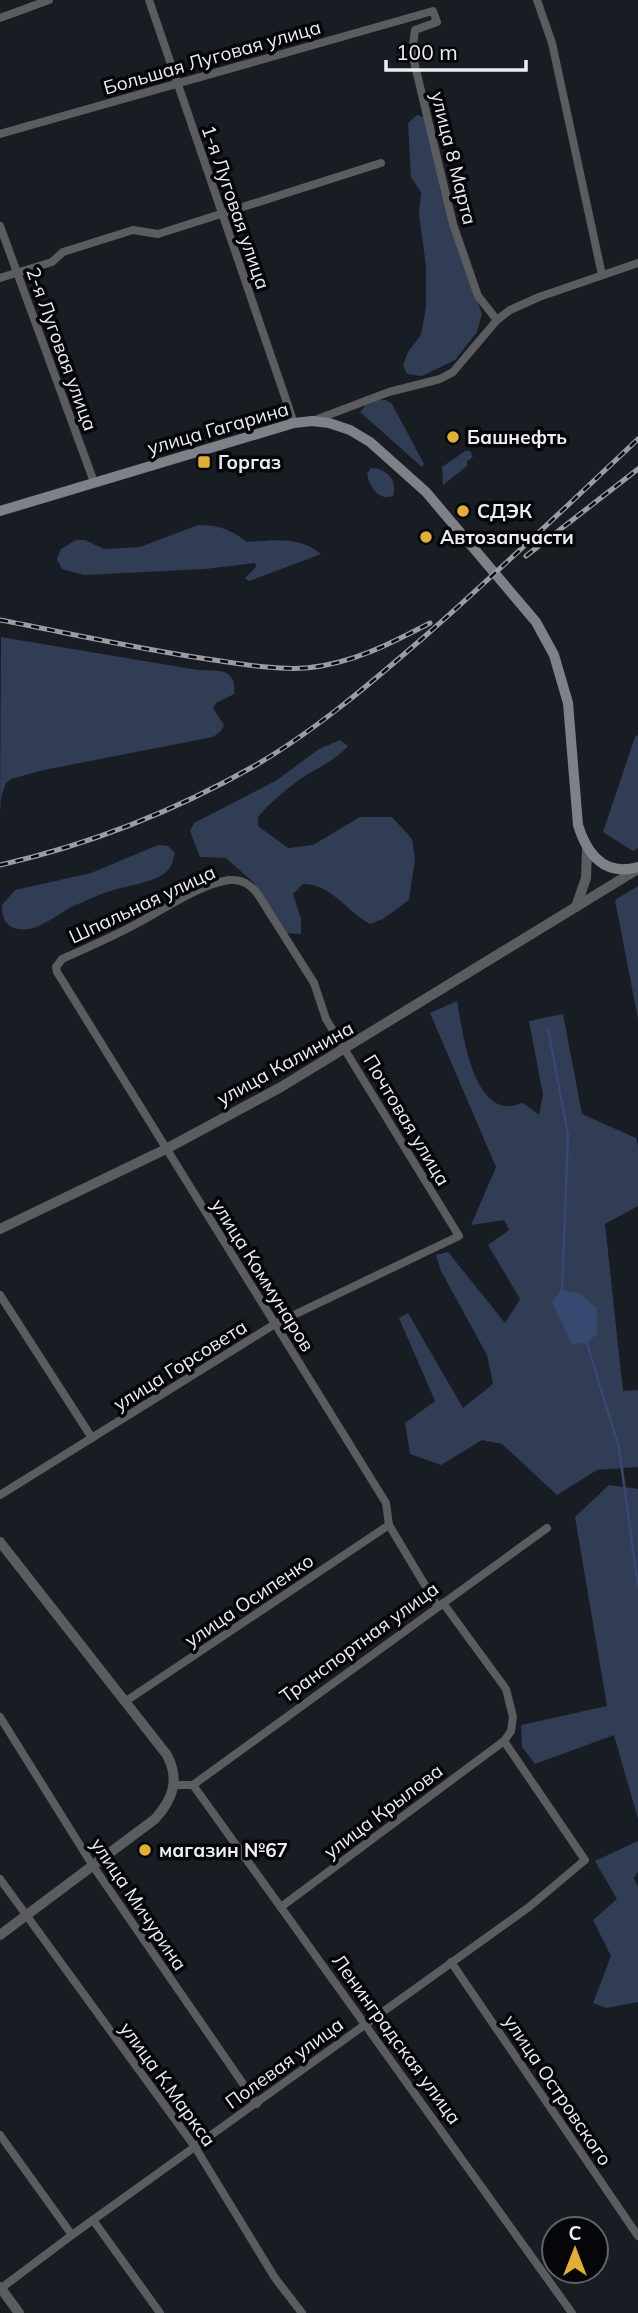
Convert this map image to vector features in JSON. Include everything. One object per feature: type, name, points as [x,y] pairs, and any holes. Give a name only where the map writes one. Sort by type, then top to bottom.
[{"type":"main road","name":"улица Гагарина","points":[[0,511],[294,423],[328,423],[349,430],[370,442],[426,492],[536,622],[554,655],[565,693],[571,730],[578,825],[587,850]]},
{"type":"main road","points":[[587,850],[602,863],[612,867],[638,868]]},
{"type":"street","points":[[0,18],[49,0]]},
{"type":"street","name":"1-я Луговая улица","points":[[149,0],[294,423]]},
{"type":"street","points":[[537,0],[552,43],[602,275]]},
{"type":"street","name":"Большая Луговая улица","points":[[0,134],[433,11]]},
{"type":"street","name":"улица 8 Марта","points":[[433,11],[437,22],[415,30],[412,52],[453,224],[478,296],[497,320]]},
{"type":"street","points":[[0,278],[52,262],[63,252],[133,230],[159,233],[381,163]]},
{"type":"street","name":"2-я Луговая улица","points":[[0,226],[94,482]]},
{"type":"street","points":[[312,421],[389,392],[440,379],[453,372],[497,320],[510,310],[539,297],[638,263]]},
{"type":"street","points":[[575,908],[586,878],[587,850]]},
{"type":"street","name":"улица Калинина","points":[[0,1229],[166,1149],[281,1087],[346,1050],[638,868]]},
{"type":"street","name":"Шпальная улица","points":[[58,963],[210,885],[230,880],[240,881]]},
{"type":"street","name":"Почтовая улица","points":[[240,881],[249,884],[257,893],[314,983],[326,1019],[459,1236]]},
{"type":"street","name":"улица Коммунаров","points":[[58,963],[57,972],[386,1503],[389,1525],[440,1605],[506,1689],[513,1717],[511,1731],[504,1741]]},
{"type":"street","name":"улица Горсовета","points":[[0,1495],[275,1324],[459,1236]]},
{"type":"street","points":[[0,1294],[92,1438]]},
{"type":"street","name":"улица Осипенко","points":[[126,1701],[389,1525]]},
{"type":"street","name":"Транспортная улица","points":[[193,1785],[547,1528]]},
{"type":"street","points":[[0,1542],[167,1755],[172,1765],[175,1785],[166,1808],[155,1819],[0,1935]]},
{"type":"street","name":"улица Мичурина","points":[[0,1717],[93,1866],[257,2104]]},
{"type":"street","name":"Полевая улица","points":[[0,2288],[529,1907],[585,1860],[504,1741]]},
{"type":"street","name":"улица Крылова","points":[[281,1907],[504,1741]]},
{"type":"street","points":[[175,1785],[193,1785]]},
{"type":"street","name":"Ленинградская улица","points":[[193,1785],[572,2313]]},
{"type":"street","name":"улица К.Маркса","points":[[0,1879],[195,2147],[275,2278],[302,2313]]},
{"type":"street","name":"улица Островского","points":[[451,1962],[638,2236]]},
{"type":"street","points":[[0,2135],[72,2235]]},
{"type":"street","points":[[93,2220],[160,2313]]},
{"type":"street","points":[[0,2288],[19,2313]]},
{"type":"shaded area","points":[[417,115],[429,119],[450,225],[482,314],[477,332],[455,360],[422,376],[407,374],[403,365],[408,352],[421,335],[426,307],[426,266],[419,214],[421,192],[411,177],[408,123]]},
{"type":"shaded area","points":[[379,400],[392,404],[424,464],[422,467],[360,412],[366,405]]},
{"type":"shaded area","points":[[465,451],[470,451],[473,457],[467,461],[467,466],[443,485],[442,467]]},
{"type":"shaded area","points":[[371,468],[382,470],[390,476],[394,485],[393,496],[383,496],[376,492],[367,474]]},
{"type":"shaded area","points":[[198,525],[224,529],[247,542],[276,540],[304,544],[321,554],[249,581],[245,578],[256,567],[255,563],[205,569],[84,575],[62,569],[57,559],[61,549],[76,540],[85,540],[104,549],[140,547]]},
{"type":"shaded area","points":[[1,637],[198,670],[225,672],[232,679],[234,694],[216,703],[213,708],[224,725],[213,737],[11,779],[6,783],[1,797],[0,814]]},
{"type":"shaded area","points":[[638,735],[638,848],[633,851],[603,832],[635,737]]},
{"type":"shaded area","points":[[340,740],[348,746],[277,797],[258,817],[258,826],[288,848],[313,845],[360,817],[392,817],[412,839],[415,859],[409,900],[383,919],[370,924],[331,893],[313,885],[303,884],[293,894],[301,919],[301,934],[285,933],[253,882],[226,858],[200,857],[190,831],[194,823],[277,780],[319,749]]},
{"type":"shaded area","points":[[158,845],[168,846],[175,853],[170,868],[161,876],[96,896],[34,928],[18,929],[5,921],[2,905],[15,890],[91,873]]},
{"type":"shaded area","points":[[638,886],[638,1019],[615,900]]},
{"type":"shaded area","points":[[457,1001],[470,1063],[485,1093],[495,1102],[507,1106],[523,1103],[539,1115],[543,1095],[529,1021],[563,1014],[582,1114],[636,1138],[638,1146],[638,1206],[605,1224],[623,1391],[638,1390],[638,1467],[597,1470],[557,1495],[502,1444],[482,1440],[441,1465],[410,1454],[405,1423],[435,1401],[399,1318],[408,1313],[463,1408],[493,1384],[487,1355],[441,1271],[436,1255],[448,1252],[505,1323],[520,1299],[488,1245],[509,1230],[504,1220],[471,1225],[496,1167],[430,1013]]},
{"type":"shaded area","points":[[561,1290],[579,1293],[597,1308],[597,1334],[587,1343],[572,1344],[552,1302]]},
{"type":"shaded area","points":[[609,1485],[638,1489],[638,1819],[614,1735],[535,1764],[522,1747],[521,1725],[607,1706],[575,1517]]},
{"type":"shaded area","points":[[638,1841],[638,1872],[634,1878],[638,1887],[638,2002],[606,2008],[593,2003],[611,1956],[593,1920],[617,1899],[595,1861]]},
{"type":"waterway","points":[[548,1029],[568,1135],[562,1291]]},
{"type":"waterway","points":[[586,1340],[619,1448],[638,1586]]},
{"type":"railway","points":[[0,865],[66,847],[163,811],[256,765],[300,737],[424,637],[638,439]]},
{"type":"railway","points":[[526,556],[638,469]]},
{"type":"railway","points":[[0,620],[193,657],[263,667],[295,668],[323,666],[354,658],[430,623]]},
{"type":"place","name":"Башнефть","points":[[453,437]]},
{"type":"place","name":"Горгаз","points":[[204,462]]},
{"type":"place","name":"СДЭК","points":[[463,511]]},
{"type":"place","name":"Автозапчасти","points":[[426,537]]},
{"type":"place","name":"магазин №67","points":[[145,1850]]}]
